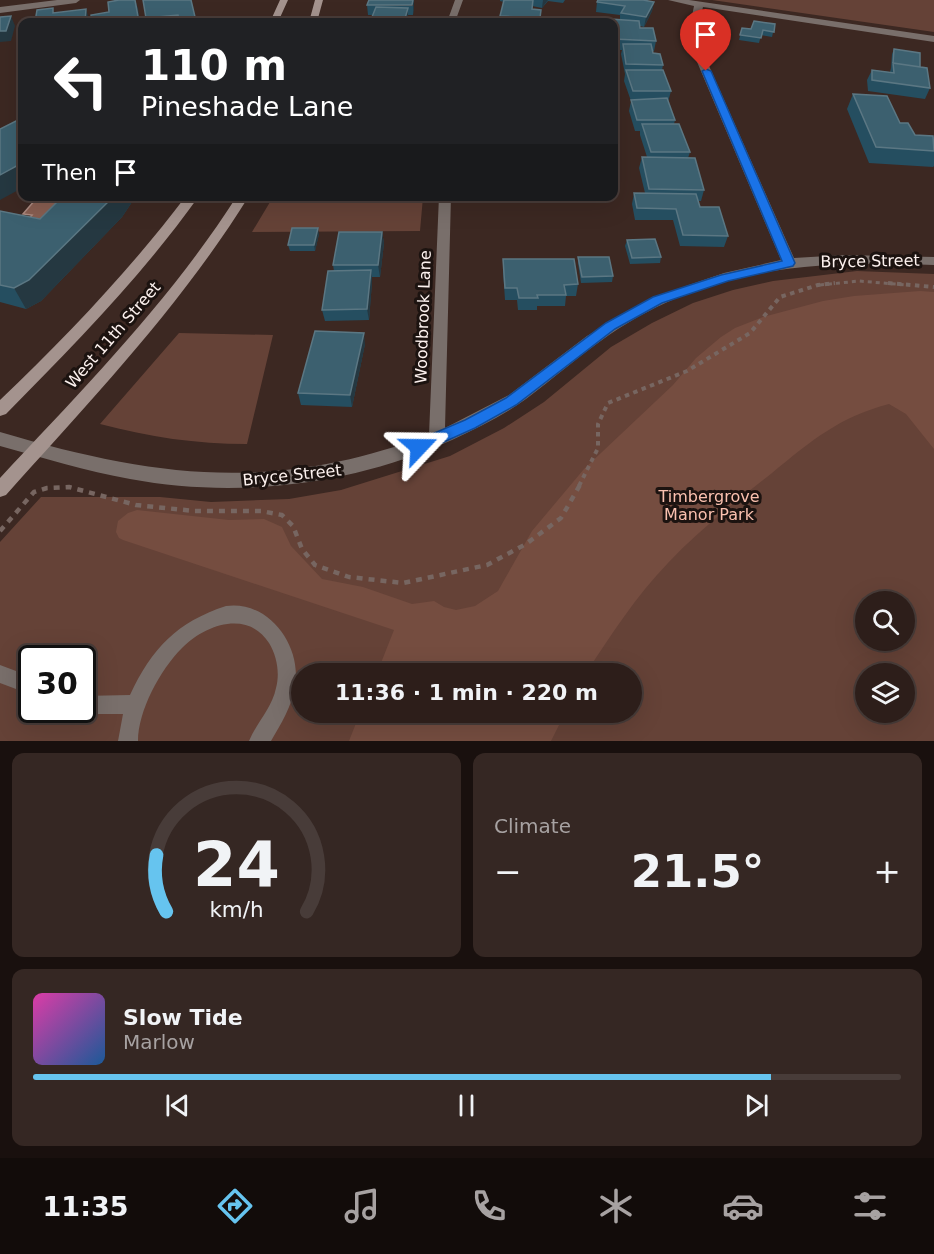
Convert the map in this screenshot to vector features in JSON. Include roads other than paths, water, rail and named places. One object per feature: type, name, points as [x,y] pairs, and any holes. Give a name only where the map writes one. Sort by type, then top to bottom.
[{"type":"main road","points":[[276,18],[284,0]]},
{"type":"main road","points":[[314,18],[319,0]]},
{"type":"main road","name":"West 11th Street","points":[[0,410],[96,313],[149,254],[189,201]]},
{"type":"main road","name":"West 11th Street","points":[[0,490],[137,339],[213,246],[240,201]]},
{"type":"street","points":[[0,10],[76,0]]},
{"type":"street","points":[[452,18],[459,0]]},
{"type":"street","points":[[672,0],[934,39]]},
{"type":"street","points":[[699,4],[693,31],[697,50],[789,263]]},
{"type":"street","name":"Woodbrook Lane","points":[[437,439],[445,201]]},
{"type":"street","name":"Bryce Street","points":[[0,439],[35,450],[144,476],[204,482],[258,481],[336,472],[400,454],[437,439],[511,402],[611,326],[657,300],[725,278],[789,263],[874,258],[934,261]]},
{"type":"lane","points":[[128,741],[127,730],[146,684],[180,638],[230,613],[250,617],[268,626],[277,636],[283,648],[287,681],[277,710],[259,741]]},
{"type":"lane","points":[[0,674],[18,681]]},
{"type":"lane","points":[[96,705],[137,704]]},
{"type":"park label","name":"Timbergrove Manor Park","points":[[709,505]]}]
